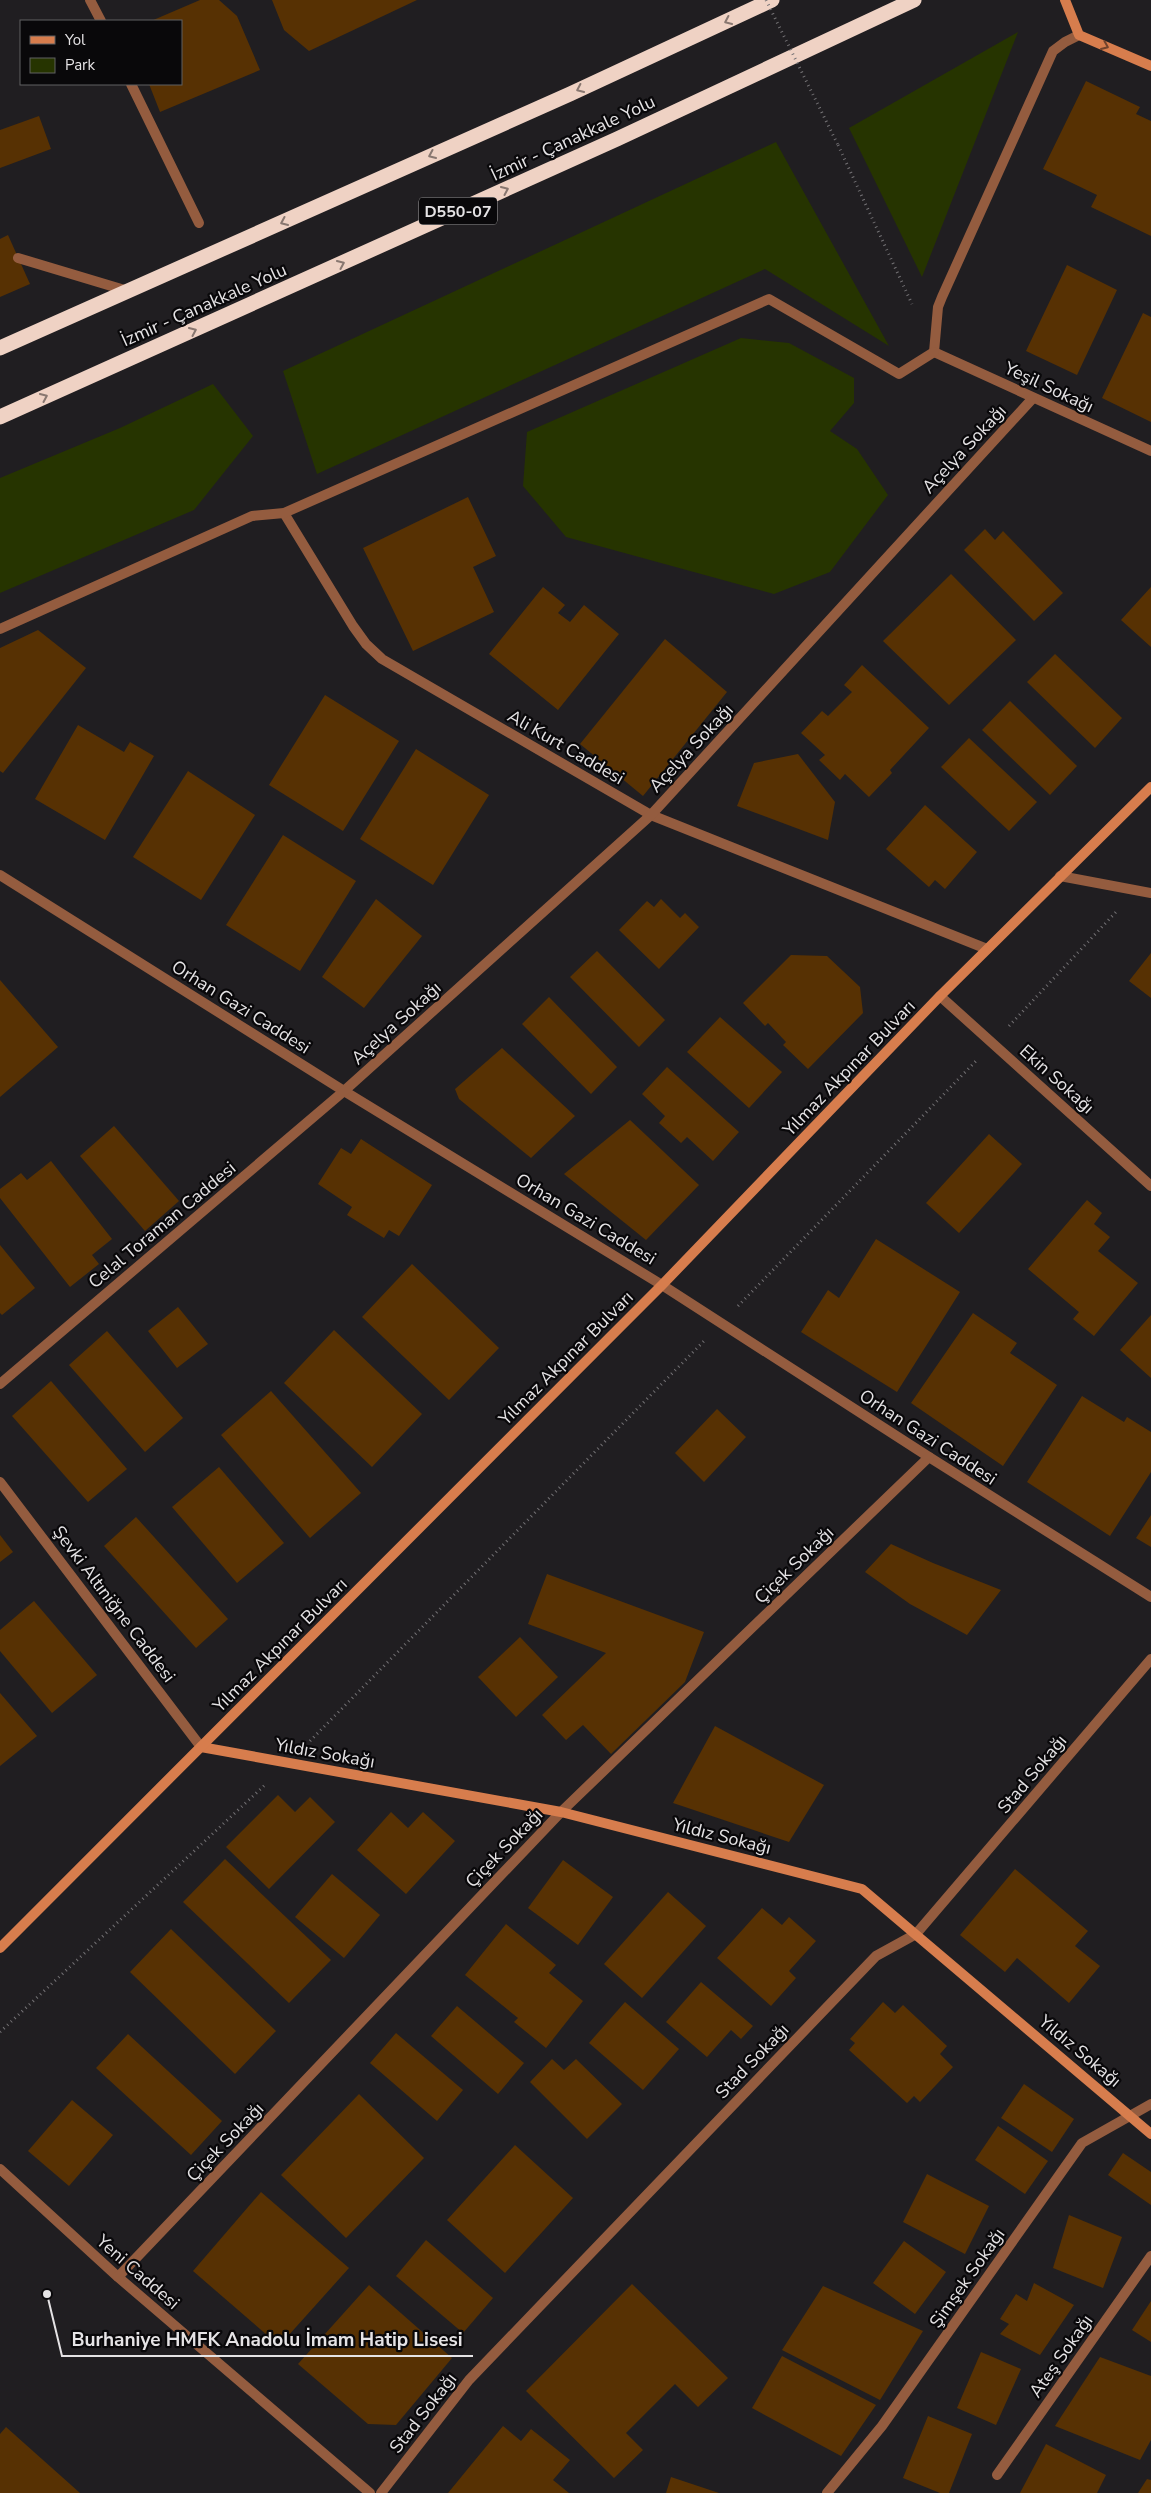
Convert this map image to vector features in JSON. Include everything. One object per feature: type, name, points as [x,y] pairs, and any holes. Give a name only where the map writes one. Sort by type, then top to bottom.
[{"type":"highway","points":[[0,348],[552,102],[772,0]]},
{"type":"highway","name":"İzmir - Çanakkale Yolu","points":[[0,417],[617,139],[914,0]]},
{"type":"main road","points":[[1066,0],[1079,35],[1151,66]]},
{"type":"main road","name":"Yılmaz Akpınar Bulvarı","points":[[0,1948],[662,1285],[940,996],[1151,786]]},
{"type":"main road","name":"Yıldız Sokağı","points":[[201,1747],[561,1812],[862,1889],[1151,2134]]},
{"type":"street","points":[[90,0],[100,20]]},
{"type":"street","points":[[0,629],[252,516],[284,513],[769,299],[899,374],[934,352],[940,302],[1049,60],[1053,52],[1065,42],[1079,35]]},
{"type":"street","points":[[131,85],[198,223]]},
{"type":"street","points":[[18,258],[129,291]]},
{"type":"street","name":"Yeşil Sokağı","points":[[934,352],[1151,451]]},
{"type":"street","name":"Açelya Sokağı","points":[[344,1091],[651,815],[1033,398]]},
{"type":"street","name":"Ali Kurt Caddesi","points":[[284,513],[353,626],[366,644],[382,659],[651,815],[987,949]]},
{"type":"street","name":"Orhan Gazi Caddesi","points":[[0,875],[344,1091],[662,1285],[1151,1597]]},
{"type":"street","points":[[1060,876],[1151,893]]},
{"type":"street","name":"Ekin Sokağı","points":[[940,996],[1151,1186]]},
{"type":"street","name":"Celal Toraman Caddesi","points":[[0,1384],[344,1091]]},
{"type":"street","name":"Çiçek Sokağı","points":[[118,2277],[561,1812],[929,1457]]},
{"type":"street","name":"Şevki Altıniğne Caddesi","points":[[0,1482],[201,1747]]},
{"type":"street","name":"Stad Sokağı","points":[[381,2493],[469,2380],[489,2358],[876,1956],[916,1934],[1151,1659]]},
{"type":"street","name":"Şimşek Sokağı","points":[[826,2493],[882,2426],[1082,2143],[1151,2104]]},
{"type":"street","name":"Yeni Caddesi","points":[[0,2169],[118,2277],[370,2493]]},
{"type":"street","name":"Ateş Sokağı","points":[[997,2474],[1151,2256]]},
{"type":"path","points":[[766,0],[838,145],[915,310]]},
{"type":"path","points":[[0,2032],[288,1763],[993,1044],[1136,890]]},
{"type":"green space","points":[[1018,32],[922,277],[849,128]]},
{"type":"green space","points":[[776,142],[889,346],[765,269],[317,474],[283,371]]},
{"type":"green space","points":[[741,338],[789,343],[854,378],[854,403],[830,431],[857,449],[888,495],[830,572],[774,594],[566,537],[523,486],[527,432]]},
{"type":"green space","points":[[213,384],[253,436],[194,510],[0,593],[0,478],[120,428]]},
{"type":"building","points":[[200,0],[219,0],[237,16],[260,70],[160,112],[149,85],[182,85],[182,20],[153,20]]},
{"type":"building","points":[[272,0],[417,0],[309,51],[284,30]]},
{"type":"building","points":[[1086,81],[1140,107],[1136,114],[1151,121],[1151,236],[1091,207],[1097,195],[1043,169]]},
{"type":"building","points":[[39,116],[51,149],[0,168],[0,130]]},
{"type":"building","points":[[8,235],[30,284],[0,297],[0,239]]},
{"type":"building","points":[[1067,265],[1117,290],[1077,375],[1026,351]]},
{"type":"building","points":[[1143,313],[1151,317],[1151,422],[1102,398]]},
{"type":"building","points":[[468,497],[496,556],[473,567],[494,612],[413,651],[363,548]]},
{"type":"building","points":[[985,529],[995,540],[1003,531],[1063,593],[1034,621],[964,550]]},
{"type":"building","points":[[951,574],[1016,640],[949,705],[883,641]]},
{"type":"building","points":[[543,587],[565,605],[558,613],[570,622],[584,605],[619,634],[558,710],[489,654]]},
{"type":"building","points":[[1151,587],[1151,647],[1121,620]]},
{"type":"building","points":[[38,630],[86,668],[3,773],[0,771],[0,648]]},
{"type":"building","points":[[665,639],[727,692],[643,796],[580,744]]},
{"type":"building","points":[[1055,654],[1122,718],[1095,748],[1027,682]]},
{"type":"building","points":[[862,665],[929,728],[890,770],[892,773],[869,797],[845,774],[840,780],[819,760],[825,755],[801,733],[822,711],[828,716],[852,692],[844,685]]},
{"type":"building","points":[[325,695],[399,741],[343,831],[269,785]]},
{"type":"building","points":[[1010,701],[1077,766],[1050,795],[982,730]]},
{"type":"building","points":[[78,725],[124,752],[130,742],[154,756],[105,840],[35,799]]},
{"type":"building","points":[[969,738],[1037,802],[1009,831],[941,767]]},
{"type":"building","points":[[416,749],[489,795],[433,885],[360,839]]},
{"type":"building","points":[[798,754],[835,802],[828,840],[737,806],[754,763]]},
{"type":"building","points":[[188,771],[255,815],[201,900],[133,857]]},
{"type":"building","points":[[925,805],[977,852],[945,889],[935,880],[929,887],[886,849]]},
{"type":"building","points":[[283,835],[356,881],[300,971],[226,925]]},
{"type":"building","points":[[376,899],[422,936],[364,1008],[322,977]]},
{"type":"building","points":[[661,899],[680,918],[685,913],[699,927],[659,969],[619,930],[647,901],[654,907]]},
{"type":"building","points":[[597,951],[665,1020],[639,1047],[570,977]]},
{"type":"building","points":[[1151,953],[1151,998],[1129,981]]},
{"type":"building","points":[[791,955],[827,956],[860,987],[863,1013],[808,1069],[783,1045],[786,1042],[768,1023],[765,1026],[743,1003]]},
{"type":"building","points":[[0,980],[58,1047],[0,1097]]},
{"type":"building","points":[[549,997],[617,1067],[591,1094],[522,1024]]},
{"type":"building","points":[[720,1017],[782,1072],[749,1108],[687,1052]]},
{"type":"building","points":[[502,1048],[575,1116],[531,1158],[459,1099],[455,1089]]},
{"type":"building","points":[[667,1067],[739,1132],[713,1161],[687,1137],[681,1143],[659,1123],[665,1116],[642,1094]]},
{"type":"building","points":[[630,1120],[699,1185],[646,1240],[564,1174]]},
{"type":"building","points":[[114,1126],[179,1201],[145,1231],[80,1156]]},
{"type":"building","points":[[989,1134],[1022,1164],[959,1233],[926,1203]]},
{"type":"building","points":[[361,1139],[432,1185],[399,1236],[389,1230],[384,1238],[347,1215],[352,1207],[318,1184],[341,1148],[351,1154]]},
{"type":"building","points":[[51,1161],[112,1239],[92,1255],[99,1264],[70,1287],[0,1198],[0,1189],[21,1173],[27,1180]]},
{"type":"building","points":[[1087,1200],[1102,1213],[1094,1224],[1110,1237],[1098,1251],[1138,1283],[1094,1336],[1073,1319],[1079,1312],[1028,1269]]},
{"type":"building","points":[[876,1239],[960,1292],[897,1392],[801,1332],[828,1290],[839,1298]]},
{"type":"building","points":[[0,1245],[35,1288],[2,1315],[0,1313]]},
{"type":"building","points":[[412,1264],[499,1348],[449,1400],[362,1317]]},
{"type":"building","points":[[178,1307],[208,1344],[177,1368],[148,1331]]},
{"type":"building","points":[[973,1313],[1017,1343],[1010,1353],[1057,1385],[1003,1466],[911,1403]]},
{"type":"building","points":[[1151,1315],[1151,1378],[1120,1350]]},
{"type":"building","points":[[334,1330],[422,1414],[372,1467],[284,1383]]},
{"type":"building","points":[[107,1331],[183,1418],[145,1452],[69,1365]]},
{"type":"building","points":[[51,1381],[127,1469],[88,1502],[12,1416]]},
{"type":"building","points":[[271,1391],[361,1493],[310,1538],[221,1435]]},
{"type":"building","points":[[1082,1396],[1124,1422],[1127,1417],[1151,1432],[1151,1472],[1110,1536],[1027,1482]]},
{"type":"building","points":[[717,1409],[746,1437],[704,1482],[675,1453]]},
{"type":"building","points":[[219,1467],[284,1543],[237,1583],[172,1507]]},
{"type":"building","points":[[1151,1515],[1151,1547],[1136,1538]]},
{"type":"building","points":[[136,1517],[228,1619],[196,1648],[104,1546]]},
{"type":"building","points":[[0,1535],[13,1552],[0,1562]]},
{"type":"building","points":[[891,1544],[1001,1590],[967,1635],[910,1604],[865,1572]]},
{"type":"building","points":[[547,1574],[704,1632],[685,1682],[611,1754],[583,1725],[566,1740],[542,1715],[606,1653],[528,1624]]},
{"type":"building","points":[[34,1601],[97,1675],[52,1713],[0,1651],[0,1630]]},
{"type":"building","points":[[520,1637],[558,1677],[516,1717],[478,1677]]},
{"type":"building","points":[[0,1693],[37,1736],[0,1766]]},
{"type":"building","points":[[715,1726],[824,1785],[789,1842],[673,1803]]},
{"type":"building","points":[[278,1795],[295,1812],[310,1797],[335,1822],[269,1889],[226,1847]]},
{"type":"building","points":[[391,1812],[408,1828],[423,1812],[455,1841],[406,1894],[357,1850]]},
{"type":"building","points":[[225,1859],[331,1960],[289,2003],[183,1902]]},
{"type":"building","points":[[563,1860],[613,1897],[578,1945],[528,1908]]},
{"type":"building","points":[[1015,1869],[1088,1931],[1075,1946],[1100,1966],[1069,2003],[1017,1958],[1005,1972],[960,1935]]},
{"type":"building","points":[[332,1874],[380,1915],[344,1958],[295,1917]]},
{"type":"building","points":[[668,1892],[706,1926],[642,1998],[604,1964]]},
{"type":"building","points":[[762,1908],[782,1925],[789,1917],[816,1941],[789,1971],[796,1978],[771,2006],[717,1958]]},
{"type":"building","points":[[506,1924],[556,1965],[549,1973],[583,2001],[546,2048],[514,2022],[518,2018],[465,1975]]},
{"type":"building","points":[[171,1929],[276,2031],[235,2074],[130,1972]]},
{"type":"building","points":[[701,1982],[753,2026],[741,2039],[731,2030],[707,2057],[666,2022]]},
{"type":"building","points":[[625,2002],[679,2049],[643,2090],[589,2043]]},
{"type":"building","points":[[883,2002],[895,2013],[903,2005],[947,2046],[940,2054],[953,2067],[920,2102],[914,2096],[907,2103],[849,2050],[855,2043],[850,2039]]},
{"type":"building","points":[[457,2006],[524,2063],[498,2094],[431,2036]]},
{"type":"building","points":[[396,2033],[463,2090],[437,2121],[370,2063]]},
{"type":"building","points":[[128,2034],[222,2121],[191,2155],[96,2068]]},
{"type":"building","points":[[552,2059],[564,2070],[576,2059],[622,2104],[587,2139],[530,2082]]},
{"type":"building","points":[[1024,2084],[1074,2119],[1052,2152],[1001,2118]]},
{"type":"building","points":[[359,2094],[424,2158],[346,2238],[281,2175]]},
{"type":"building","points":[[72,2100],[113,2135],[69,2186],[28,2151]]},
{"type":"building","points":[[998,2126],[1048,2161],[1025,2194],[975,2160]]},
{"type":"building","points":[[515,2145],[573,2198],[505,2273],[447,2220]]},
{"type":"building","points":[[1123,2153],[1151,2172],[1151,2205],[1108,2175]]},
{"type":"building","points":[[927,2174],[989,2206],[965,2254],[903,2222]]},
{"type":"building","points":[[261,2192],[349,2268],[288,2336],[268,2336],[193,2271]]},
{"type":"building","points":[[1069,2215],[1122,2237],[1103,2288],[1053,2268]]},
{"type":"building","points":[[426,2240],[493,2298],[463,2333],[396,2276]]},
{"type":"building","points":[[904,2241],[946,2272],[915,2314],[873,2283]]},
{"type":"building","points":[[1034,2283],[1074,2305],[1040,2355],[1000,2334],[1009,2324],[1000,2319],[1016,2294],[1027,2301]]},
{"type":"building","points":[[632,2284],[728,2378],[698,2407],[675,2384],[626,2433],[643,2450],[614,2478],[526,2391]]},
{"type":"building","points":[[369,2285],[452,2358],[396,2425],[368,2424],[298,2364]]},
{"type":"building","points":[[823,2286],[923,2331],[880,2400],[782,2350]]},
{"type":"building","points":[[1151,2301],[1151,2342],[1132,2330]]},
{"type":"building","points":[[981,2352],[1021,2369],[996,2425],[957,2408]]},
{"type":"building","points":[[782,2356],[876,2405],[841,2456],[752,2408]]},
{"type":"building","points":[[1100,2357],[1151,2376],[1151,2440],[1140,2460],[1055,2426]]},
{"type":"building","points":[[928,2416],[972,2434],[949,2493],[940,2493],[903,2478]]},
{"type":"building","points":[[503,2426],[521,2441],[531,2429],[570,2460],[553,2480],[569,2493],[448,2493]]},
{"type":"building","points":[[6,2427],[80,2493],[0,2493],[0,2434]]},
{"type":"building","points":[[1046,2444],[1106,2475],[1097,2493],[1020,2493]]},
{"type":"building","points":[[671,2477],[719,2493],[666,2493]]},
{"type":"building","points":[[1147,2479],[1151,2480],[1151,2493],[1138,2493]]},
{"type":"place","name":"Burhaniye HMFK Anadolu İmam Hatip Lisesi","points":[[47,2294]]}]
